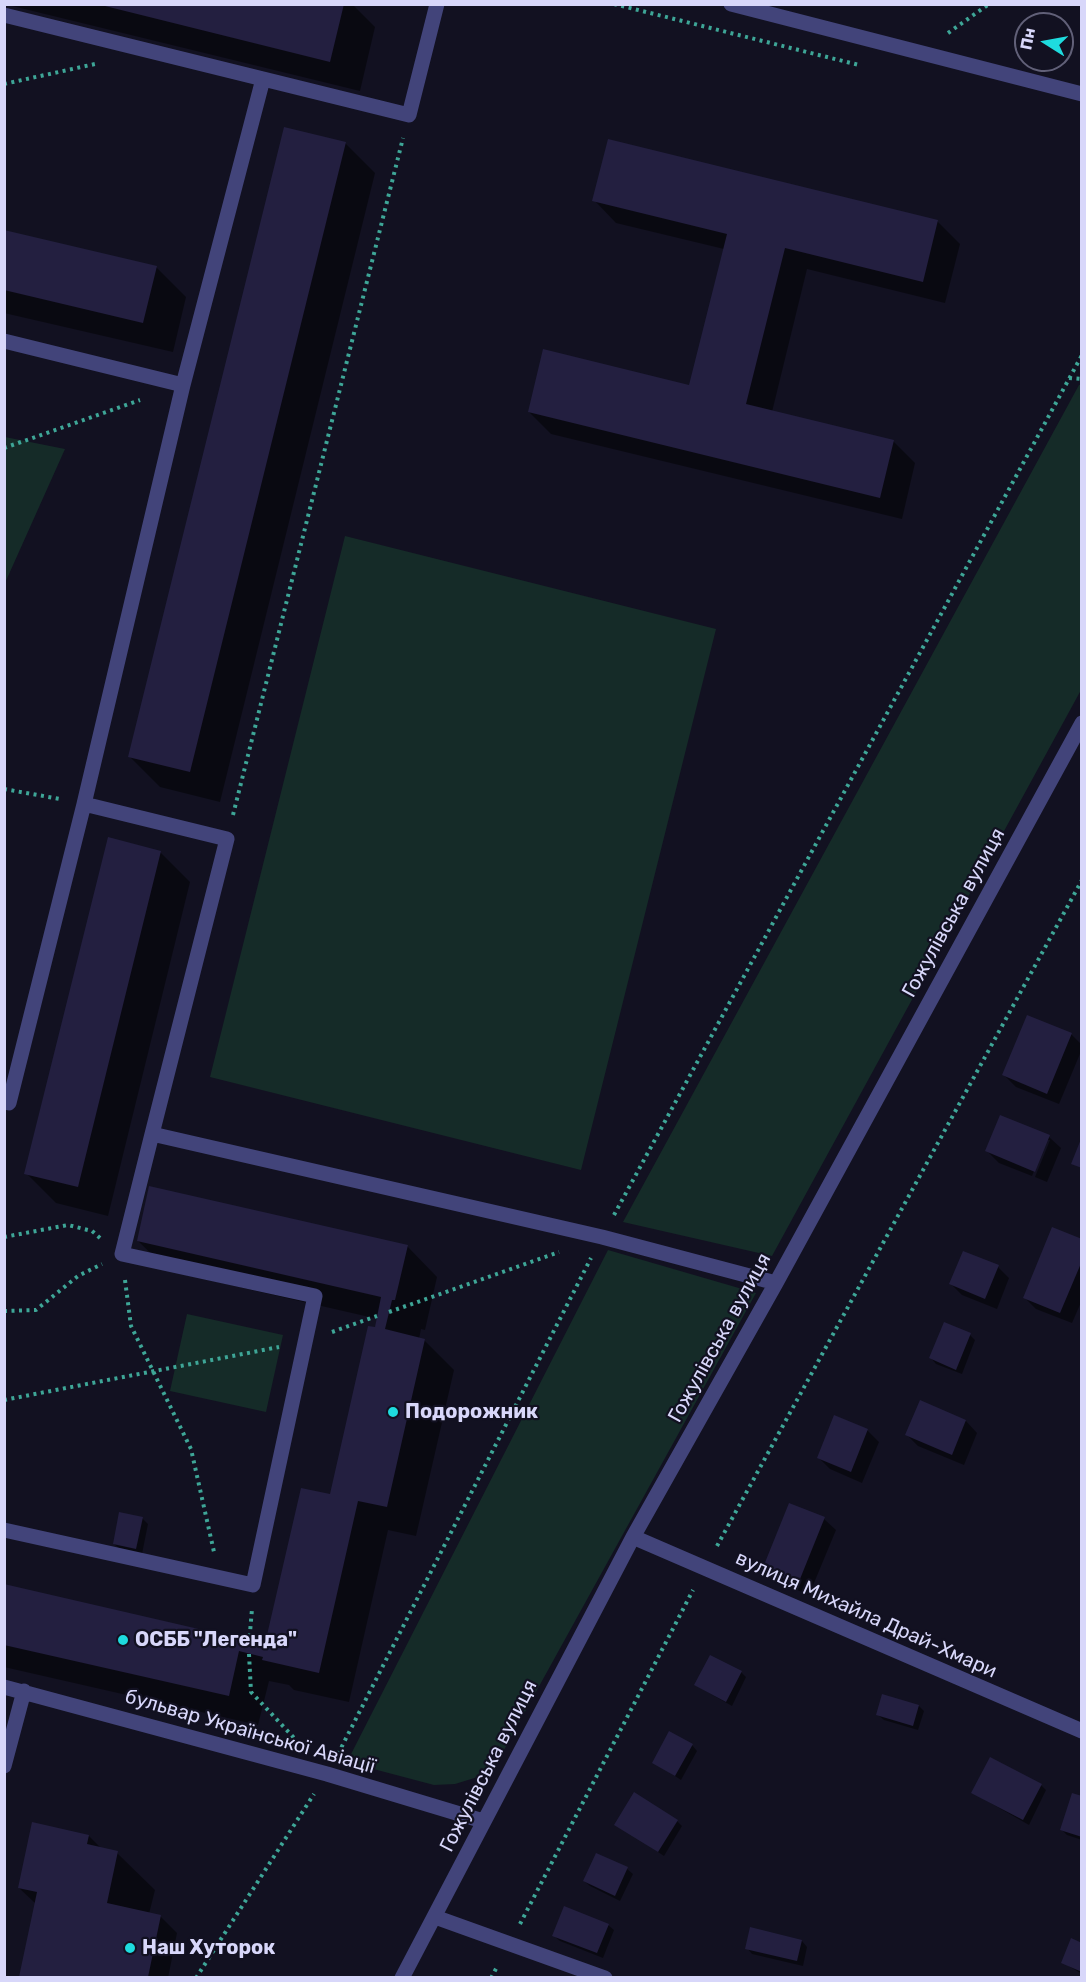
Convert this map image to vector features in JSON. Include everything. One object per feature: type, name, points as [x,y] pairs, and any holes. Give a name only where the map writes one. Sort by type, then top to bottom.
[{"type":"street","points":[[4,15],[409,115],[437,4]]},
{"type":"street","points":[[731,4],[1082,94]]},
{"type":"street","points":[[4,1102],[9,1103],[84,804],[183,385],[263,79]]},
{"type":"street","points":[[4,341],[183,385]]},
{"type":"street","name":"Гожулівська вулиця","points":[[402,1977],[633,1537],[776,1283],[1082,723]]},
{"type":"street","points":[[4,1530],[254,1585],[315,1296],[122,1254],[227,839],[84,804]]},
{"type":"street","points":[[152,1134],[602,1237],[776,1283]]},
{"type":"street","name":"вулиця Михайла Драй-Хмари","points":[[633,1537],[1082,1731]]},
{"type":"street","name":"бульвар Української Авіації","points":[[4,1687],[327,1774],[483,1821]]},
{"type":"street","points":[[4,1766],[24,1691]]},
{"type":"street","points":[[435,1917],[605,1977]]},
{"type":"path","points":[[614,4],[861,65]]},
{"type":"path","points":[[940,39],[989,4]]},
{"type":"path","points":[[4,84],[107,62]]},
{"type":"path","points":[[227,839],[409,115]]},
{"type":"path","points":[[196,1977],[327,1774],[602,1237],[1082,355]]},
{"type":"path","points":[[1069,378],[1082,379]]},
{"type":"path","points":[[4,448],[183,385]]},
{"type":"path","points":[[4,789],[84,804]]},
{"type":"path","points":[[492,1977],[705,1568],[1082,880]]},
{"type":"path","points":[[4,1237],[68,1225],[92,1231],[122,1254],[131,1326],[191,1449],[215,1557]]},
{"type":"path","points":[[389,1312],[602,1237]]},
{"type":"path","points":[[4,1311],[36,1310],[78,1276],[122,1254]]},
{"type":"path","points":[[4,1400],[305,1342],[377,1316]]},
{"type":"path","points":[[249,1644],[254,1585]]},
{"type":"path","points":[[249,1654],[251,1692],[297,1741]]},
{"type":"green space","points":[[1079,385],[1082,385],[1081,690],[772,1256],[623,1222]]},
{"type":"green space","points":[[4,437],[65,449],[5,583]]},
{"type":"green space","points":[[345,536],[716,629],[581,1170],[210,1077]]},
{"type":"green space","points":[[608,1250],[756,1293],[494,1768],[481,1776],[455,1784],[434,1785],[347,1762]]},
{"type":"green space","points":[[187,1314],[283,1335],[266,1412],[170,1391]]},
{"type":"building","points":[[97,4],[344,4],[330,62]]},
{"type":"building","points":[[284,127],[346,142],[190,772],[128,757]]},
{"type":"building","points":[[608,139],[938,220],[923,282],[785,248],[746,404],[894,440],[880,498],[528,412],[543,349],[689,385],[727,234],[592,201]]},
{"type":"building","points":[[4,230],[157,266],[143,323],[4,290]]},
{"type":"building","points":[[108,837],[161,851],[78,1187],[24,1174]]},
{"type":"building","points":[[1027,1015],[1072,1033],[1047,1094],[1002,1075]]},
{"type":"building","points":[[1000,1115],[1050,1135],[1035,1172],[985,1151]]},
{"type":"building","points":[[1082,1139],[1082,1168],[1071,1164]]},
{"type":"building","points":[[149,1186],[408,1245],[395,1300],[392,1300],[385,1329],[425,1339],[387,1507],[358,1501],[319,1673],[262,1660],[263,1657],[239,1651],[229,1696],[4,1645],[4,1584],[242,1639],[241,1642],[264,1648],[301,1488],[330,1494],[368,1326],[375,1327],[381,1297],[137,1241]]},
{"type":"building","points":[[1052,1227],[1082,1239],[1082,1261],[1060,1313],[1023,1298]]},
{"type":"building","points":[[963,1251],[999,1265],[985,1299],[949,1284]]},
{"type":"building","points":[[944,1322],[971,1333],[956,1370],[929,1358]]},
{"type":"building","points":[[920,1400],[966,1420],[952,1455],[905,1435]]},
{"type":"building","points":[[834,1415],[868,1429],[851,1472],[817,1458]]},
{"type":"building","points":[[789,1503],[825,1517],[798,1584],[762,1570]]},
{"type":"building","points":[[119,1512],[143,1517],[136,1549],[113,1544]]},
{"type":"building","points":[[710,1655],[742,1671],[726,1702],[694,1685]]},
{"type":"building","points":[[882,1694],[919,1705],[913,1726],[876,1715]]},
{"type":"building","points":[[669,1731],[693,1744],[675,1776],[652,1763]]},
{"type":"building","points":[[990,1757],[1042,1784],[1023,1820],[971,1793]]},
{"type":"building","points":[[634,1792],[678,1820],[658,1852],[614,1825]]},
{"type":"building","points":[[1072,1793],[1082,1796],[1082,1837],[1060,1830]]},
{"type":"building","points":[[32,1822],[89,1835],[87,1844],[118,1851],[107,1903],[161,1915],[148,1977],[19,1977],[37,1892],[18,1888]]},
{"type":"building","points":[[596,1853],[628,1867],[615,1896],[583,1881]]},
{"type":"building","points":[[564,1906],[609,1924],[597,1953],[552,1936]]},
{"type":"building","points":[[750,1927],[802,1940],[797,1961],[745,1949]]},
{"type":"building","points":[[1071,1938],[1082,1943],[1082,1972],[1061,1963]]},
{"type":"place","name":"Подорожник","points":[[393,1412]]},
{"type":"place","name":"ОСББ \"Легенда\"","points":[[123,1640]]},
{"type":"place","name":"Наш Хуторок","points":[[130,1948]]}]
